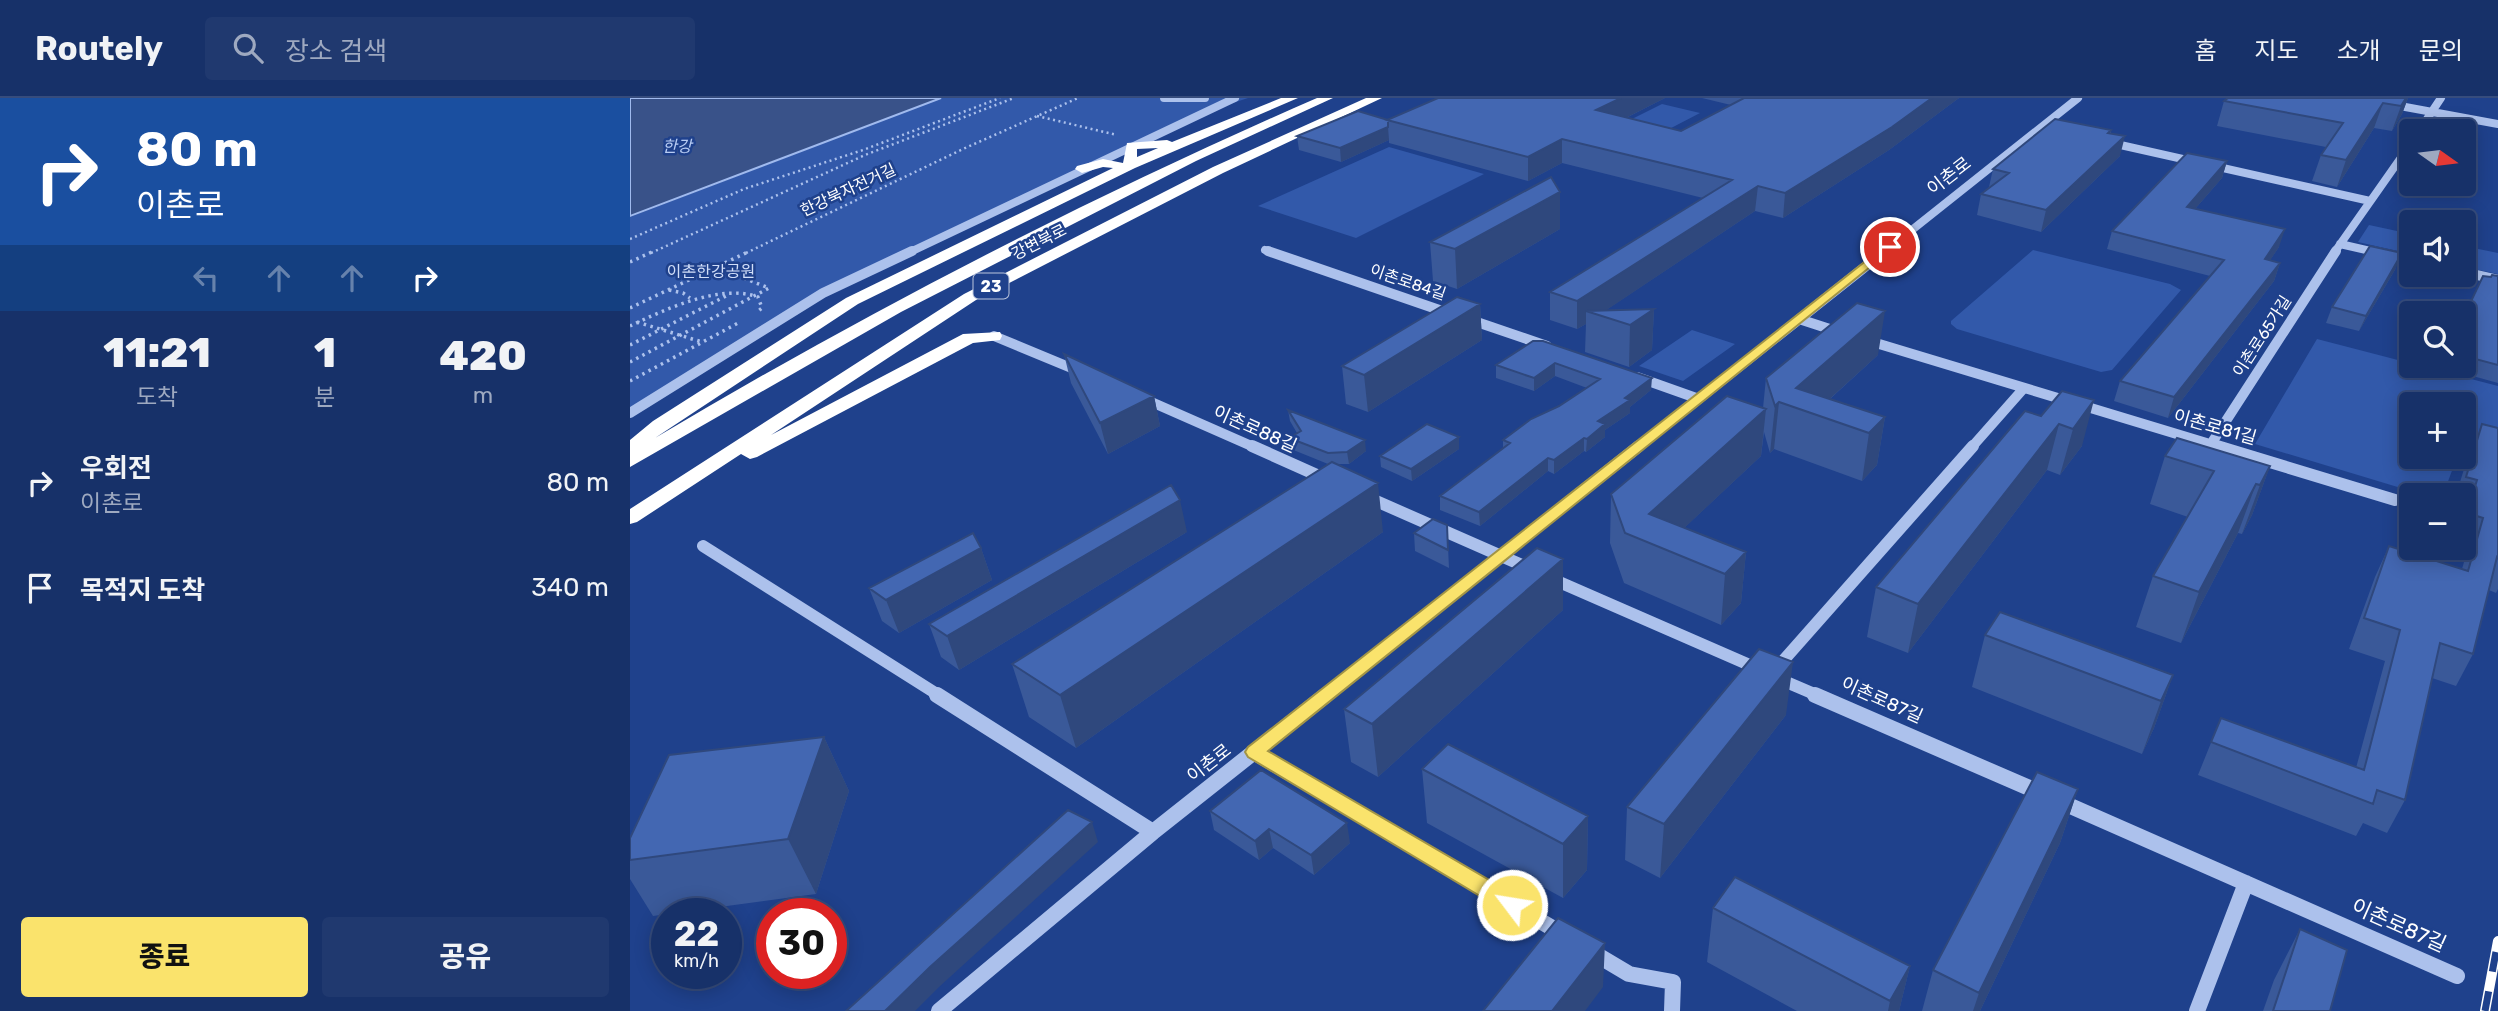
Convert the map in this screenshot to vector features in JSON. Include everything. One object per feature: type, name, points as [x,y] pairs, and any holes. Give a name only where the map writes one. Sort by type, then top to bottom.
[{"type":"highway","points":[[630,450],[659,425],[852,301],[1126,167],[1292,98]]},
{"type":"highway","name":"강변북로","points":[[630,461],[748,390],[908,303],[1191,158],[1327,98]]},
{"type":"highway","name":"강변북로","points":[[632,517],[970,296],[1218,170],[1376,98]]},
{"type":"highway","points":[[1167,129],[1163,133],[1170,139],[1194,137]]},
{"type":"highway","points":[[1126,167],[1136,144],[1179,143]]},
{"type":"highway","points":[[1082,169],[1105,162],[1126,167]]},
{"type":"highway","points":[[632,517],[969,338],[994,337]]},
{"type":"street","points":[[1164,98],[1205,98]]},
{"type":"street","points":[[630,413],[823,293],[1235,98]]},
{"type":"street","name":"이촌로","points":[[939,1011],[1153,832],[1799,319],[2048,128],[2078,98]]},
{"type":"street","points":[[2427,119],[2441,98]]},
{"type":"street","points":[[2380,102],[2498,124]]},
{"type":"street","points":[[2094,139],[2370,201]]},
{"type":"street","name":"이촌로65가길","points":[[2211,444],[2340,244],[2399,160]]},
{"type":"street","points":[[2340,244],[2399,257]]},
{"type":"street","name":"이촌로84길","points":[[1265,250],[1556,349]]},
{"type":"street","points":[[2476,275],[2498,280]]},
{"type":"street","name":"이촌로81길","points":[[1799,319],[2395,500]]},
{"type":"street","points":[[994,337],[1086,374]]},
{"type":"street","points":[[1621,372],[1699,399]]},
{"type":"street","points":[[1770,674],[2024,388]]},
{"type":"street","name":"이촌로88길","points":[[1124,391],[1340,486]]},
{"type":"street","points":[[1353,491],[1501,556]]},
{"type":"street","points":[[703,547],[1153,832]]},
{"type":"street","name":"이촌로87길","points":[[1501,556],[2457,976]]},
{"type":"street","points":[[1254,752],[1629,974],[1673,982],[1672,1011]]},
{"type":"street","points":[[2197,1011],[2246,883]]},
{"type":"path","points":[[630,239],[744,189],[863,150],[1000,98]]},
{"type":"path","points":[[630,262],[865,155],[1014,98]]},
{"type":"path","name":"한강북자전거길","points":[[630,308],[1078,98]]},
{"type":"path","points":[[1037,116],[1136,144]]},
{"type":"path","points":[[630,362],[769,288],[715,266]]},
{"type":"path","points":[[667,289],[683,293],[691,299]]},
{"type":"path","points":[[630,345],[729,294]]},
{"type":"path","points":[[630,326],[691,299],[729,294],[755,296],[761,302],[762,308],[630,381]]},
{"type":"path","points":[[637,322],[703,342]]},
{"type":"green space","name":"이촌한강공원","points":[[941,98],[1248,98],[1212,110],[812,301],[630,418],[630,217]]},
{"type":"green space","points":[[1662,104],[1700,113],[1650,139],[1610,130]]},
{"type":"green space","points":[[1389,147],[1484,174],[1356,238],[1258,206]]},
{"type":"green space","points":[[2369,225],[2399,231],[2399,251],[2358,242]]},
{"type":"green space","points":[[2476,248],[2498,253],[2498,274],[2476,269]]},
{"type":"green space","points":[[2033,250],[2170,284],[2181,290],[2112,370],[2101,372],[1957,329],[1951,324],[1951,321]]},
{"type":"green space","points":[[1692,330],[1735,344],[1683,381],[1639,366]]},
{"type":"green space","points":[[2317,339],[2399,360],[2399,378],[2467,378],[2498,386],[2498,447],[2476,441],[2476,392],[2399,392],[2399,469],[2453,469],[2447,483],[2399,483],[2399,487],[2255,444]]},
{"type":"water","name":"한강","points":[[630,98],[941,98],[630,216]]},
{"type":"building","points":[[1438,98],[1621,98],[1596,110],[1681,131],[1744,98],[1932,98],[1892,127],[1785,193],[1758,186],[1577,301],[1550,292],[1732,180],[1562,139],[1528,157],[1387,120]]},
{"type":"building","points":[[2228,98],[2406,98],[2401,106],[2383,103],[2346,160],[2321,155],[2343,123],[2224,101]]},
{"type":"building","points":[[1358,111],[1388,120],[1388,127],[1340,148],[1297,136]]},
{"type":"building","points":[[2055,119],[2111,130],[2108,133],[2125,136],[2046,210],[1981,194],[2009,173],[1993,169]]},
{"type":"building","points":[[2187,153],[2227,161],[2187,207],[2285,229],[2265,259],[2280,263],[2174,397],[2120,381],[2224,260],[2112,231]]},
{"type":"building","points":[[1551,177],[1560,192],[1455,249],[1430,242]]},
{"type":"building","points":[[2370,246],[2399,252],[2399,258],[2366,316],[2332,307]]},
{"type":"building","points":[[2483,276],[2498,276],[2498,365],[2476,359],[2476,301],[2471,301]]},
{"type":"building","points":[[1457,297],[1480,304],[1364,375],[1342,366]]},
{"type":"building","points":[[1857,303],[1885,311],[1796,388],[1885,417],[1869,433],[1779,402],[1775,406],[1766,378]]},
{"type":"building","points":[[1654,309],[1630,325],[1586,311]]},
{"type":"building","points":[[1533,341],[1543,341],[1652,378],[1625,398],[1630,400],[1598,421],[1605,424],[1587,439],[1584,438],[1554,460],[1548,458],[1479,512],[1440,496],[1510,443],[1503,440],[1531,419],[1559,406],[1600,379],[1555,363],[1534,378],[1496,365]]},
{"type":"building","points":[[1064,354],[1154,396],[1100,423]]},
{"type":"building","points":[[2062,391],[2094,400],[2073,429],[2059,424],[1918,604],[1876,587],[2025,411],[2041,416]]},
{"type":"building","points":[[1727,396],[1766,409],[1649,514],[1746,552],[1725,574],[1625,533],[1611,494]]},
{"type":"building","points":[[1288,410],[1365,440],[1347,452],[1328,453],[1289,438],[1301,431]]},
{"type":"building","points":[[1427,424],[1459,437],[1411,469],[1380,456]]},
{"type":"building","points":[[2482,424],[2498,428],[2498,558],[2473,654],[2440,643],[2405,800],[2377,790],[2373,804],[2211,742],[2221,718],[2364,770],[2400,630],[2364,618],[2389,546],[2399,549],[2399,560],[2433,560],[2468,571],[2471,560],[2476,560],[2476,543],[2483,518],[2476,516],[2477,480],[2466,477],[2468,469],[2476,469],[2476,444]]},
{"type":"building","points":[[2177,438],[2270,466],[2260,485],[2256,484],[2199,592],[2153,576],[2214,471],[2165,456]]},
{"type":"building","points":[[1332,462],[1378,483],[1060,695],[1012,664]]},
{"type":"building","points":[[1171,485],[1180,500],[947,636],[929,624]]},
{"type":"building","points":[[1433,519],[1447,525],[1448,550],[1414,533]]},
{"type":"building","points":[[973,533],[981,548],[886,600],[869,588]]},
{"type":"building","points":[[1537,548],[1563,559],[1372,724],[1344,709]]},
{"type":"building","points":[[2000,612],[2173,675],[2161,701],[1985,635]]},
{"type":"building","points":[[1759,649],[1793,662],[1664,824],[1627,807]]},
{"type":"building","points":[[824,737],[788,839],[630,860],[630,838],[669,755]]},
{"type":"building","points":[[1448,744],[1588,816],[1563,844],[1422,769]]},
{"type":"building","points":[[1261,770],[1347,823],[1311,855],[1269,829],[1255,841],[1210,811]]},
{"type":"building","points":[[2037,772],[2078,789],[1979,993],[1933,970]]},
{"type":"building","points":[[1068,810],[1092,822],[930,967],[885,1011],[846,1011]]},
{"type":"building","points":[[1735,877],[1910,966],[1890,1001],[1713,908]]},
{"type":"building","points":[[1558,918],[1605,943],[1552,1011],[1483,1011]]},
{"type":"building","points":[[2300,929],[2347,950],[2330,1011],[2273,1011]]},
{"type":"railway","points":[[2485,1011],[2498,941]]},
{"type":"route","points":[[1512,905],[1254,752],[1890,247]]}]
